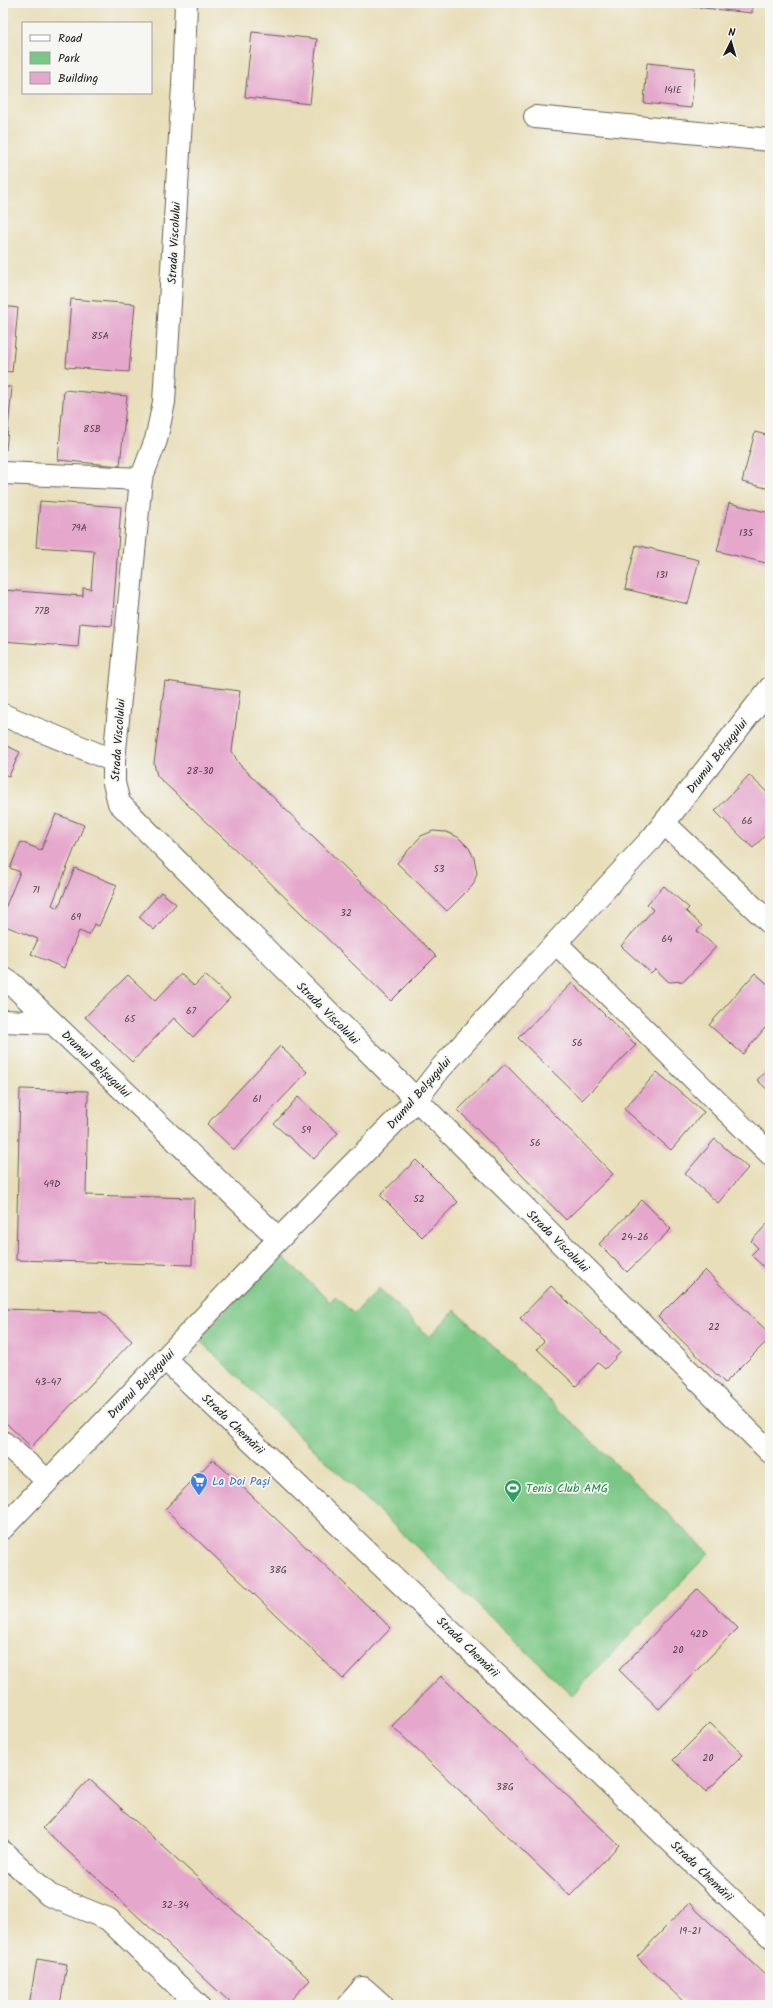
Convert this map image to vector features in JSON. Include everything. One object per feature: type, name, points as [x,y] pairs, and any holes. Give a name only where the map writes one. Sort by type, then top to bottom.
[{"type":"street","name":"Strada Viscolului","points":[[186,3],[183,86],[164,402],[156,440],[140,479],[114,761],[116,794],[119,803],[124,810],[770,1452]]},
{"type":"street","points":[[535,117],[770,140]]},
{"type":"street","points":[[3,473],[140,479]]},
{"type":"street","name":"Drumul Belșugului","points":[[3,1528],[279,1239],[416,1100],[440,1069],[557,944],[664,824],[770,688]]},
{"type":"street","points":[[3,715],[114,761]]},
{"type":"street","points":[[664,824],[770,923]]},
{"type":"street","points":[[557,944],[770,1154]]},
{"type":"street","points":[[3,978],[12,984],[53,1023]]},
{"type":"street","name":"Drumul Belșugului","points":[[3,1020],[53,1023],[279,1239]]},
{"type":"street","name":"Strada Chemării","points":[[165,1358],[770,1936]]},
{"type":"street","points":[[3,1442],[48,1481]]},
{"type":"street","points":[[3,1852],[49,1895],[108,1919],[198,2005]]},
{"type":"street","points":[[348,2005],[363,1988],[382,2005]]},
{"type":"green space","name":"Tenis Club AMG","points":[[280,1254],[330,1302],[335,1296],[354,1314],[379,1288],[429,1337],[455,1310],[709,1553],[572,1695],[198,1339]]},
{"type":"building","points":[[655,3],[752,3],[752,13]]},
{"type":"building","points":[[252,32],[317,39],[310,104],[245,97]]},
{"type":"building","points":[[647,63],[695,68],[691,108],[644,103]]},
{"type":"building","points":[[71,299],[135,304],[129,372],[66,367]]},
{"type":"building","points":[[3,306],[18,308],[12,372],[3,371]]},
{"type":"building","points":[[3,387],[12,387],[6,450],[3,449]]},
{"type":"building","points":[[64,390],[127,396],[120,466],[58,460]]},
{"type":"building","points":[[755,432],[770,436],[770,489],[742,482]]},
{"type":"building","points":[[40,501],[121,507],[112,626],[80,623],[78,647],[3,641],[3,590],[83,596],[83,588],[91,589],[94,551],[36,547]]},
{"type":"building","points":[[729,503],[770,513],[770,564],[717,551]]},
{"type":"building","points":[[636,545],[699,560],[688,604],[625,589]]},
{"type":"building","points":[[165,681],[240,691],[232,751],[239,764],[436,956],[391,1001],[255,868],[157,776],[154,763]]},
{"type":"building","points":[[3,744],[20,752],[9,776],[3,774]]},
{"type":"building","points":[[749,775],[770,795],[770,830],[753,848],[715,811]]},
{"type":"building","points":[[56,814],[84,825],[52,905],[58,908],[75,868],[117,885],[99,926],[94,924],[89,935],[79,931],[64,968],[31,954],[38,939],[3,925],[3,913],[20,872],[10,868],[21,842],[41,850]]},
{"type":"building","points":[[433,831],[446,832],[458,837],[469,848],[474,858],[477,873],[473,885],[447,911],[397,863],[421,836]]},
{"type":"building","points":[[664,886],[689,908],[686,911],[702,926],[697,931],[716,947],[684,981],[669,982],[655,969],[651,973],[621,946],[653,910],[647,904]]},
{"type":"building","points":[[161,892],[176,904],[154,930],[139,917]]},
{"type":"building","points":[[755,973],[770,986],[770,1022],[743,1054],[709,1025]]},
{"type":"building","points":[[181,974],[194,986],[205,975],[230,998],[193,1037],[174,1018],[132,1062],[85,1017],[128,975],[155,1001]]},
{"type":"building","points":[[572,983],[636,1045],[582,1100],[518,1038]]},
{"type":"building","points":[[280,1046],[307,1072],[234,1150],[207,1124]]},
{"type":"building","points":[[505,1064],[613,1174],[566,1220],[458,1110]]},
{"type":"building","points":[[770,1066],[770,1092],[757,1080]]},
{"type":"building","points":[[657,1072],[704,1112],[671,1150],[624,1109]]},
{"type":"building","points":[[20,1089],[88,1091],[86,1195],[194,1198],[192,1265],[16,1260]]},
{"type":"building","points":[[298,1097],[338,1133],[314,1159],[274,1124]]},
{"type":"building","points":[[715,1139],[748,1168],[718,1203],[685,1174]]},
{"type":"building","points":[[416,1160],[458,1202],[422,1237],[380,1195]]},
{"type":"building","points":[[642,1200],[671,1229],[627,1272],[599,1244]]},
{"type":"building","points":[[770,1221],[770,1273],[751,1255],[758,1248],[751,1241]]},
{"type":"building","points":[[705,1270],[770,1334],[770,1338],[725,1383],[658,1317]]},
{"type":"building","points":[[551,1286],[621,1352],[605,1369],[598,1363],[576,1386],[537,1349],[544,1341],[520,1318]]},
{"type":"building","points":[[3,1309],[101,1312],[132,1341],[31,1447],[3,1420]]},
{"type":"building","points":[[213,1459],[391,1628],[343,1679],[165,1509]]},
{"type":"building","points":[[697,1589],[738,1628],[659,1709],[619,1670]]},
{"type":"building","points":[[441,1676],[619,1845],[570,1896],[392,1726]]},
{"type":"building","points":[[710,1723],[743,1755],[706,1792],[673,1760]]},
{"type":"building","points":[[89,1779],[310,1980],[286,2005],[233,2005],[43,1828]]},
{"type":"building","points":[[689,1903],[770,1980],[770,2005],[687,2005],[637,1957]]},
{"type":"building","points":[[37,1959],[67,1964],[60,2005],[29,2005]]},
{"type":"place","name":"La Doi Pași","points":[[199,1496]]},
{"type":"place","name":"Tenis Club AMG","points":[[513,1503]]}]
